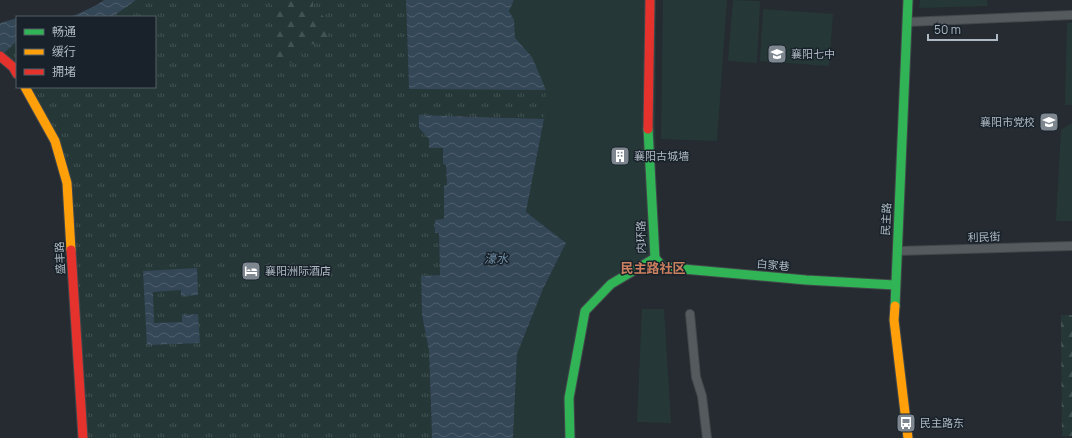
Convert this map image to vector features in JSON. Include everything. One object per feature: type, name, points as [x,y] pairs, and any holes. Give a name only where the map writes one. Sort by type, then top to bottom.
[{"type":"street","name":"内环路","points":[[570,438],[569,398],[585,311],[611,284],[655,258],[648,128],[650,0]]},
{"type":"street","name":"民主路","points":[[908,0],[894,320],[908,438]]},
{"type":"street","points":[[907,22],[1072,15]]},
{"type":"street","points":[[0,56],[13,67],[16,72]]},
{"type":"street","name":"盛丰路","points":[[25,88],[55,141],[67,183],[83,438]]},
{"type":"street","name":"利民街","points":[[897,251],[1072,246]]},
{"type":"street","name":"白家巷","points":[[655,258],[661,267],[806,280],[895,285]]},
{"type":"street","points":[[690,314],[696,377],[702,396],[707,438]]},
{"type":"green space","points":[[136,0],[406,0],[409,89],[483,89],[514,0],[615,99],[544,119],[419,115],[419,128],[429,139],[443,148],[443,164],[446,164],[447,186],[444,186],[444,220],[435,220],[436,233],[439,233],[440,275],[421,276],[422,315],[429,351],[432,438],[83,438],[67,183],[25,88],[156,88],[156,16],[113,16]]},
{"type":"green space","points":[[271,0],[313,0],[313,10],[316,13],[320,13],[326,19],[327,37],[324,43],[311,44],[289,64],[279,62],[274,58]]},
{"type":"green space","points":[[514,0],[656,0],[655,258],[585,311],[570,438],[513,438],[517,354],[543,289],[566,243],[526,212],[544,119],[546,90],[532,57],[515,38],[514,20],[509,11]]},
{"type":"green space","points":[[663,0],[727,0],[717,141],[661,139]]},
{"type":"green space","points":[[733,0],[760,1],[757,63],[728,61]]},
{"type":"green space","points":[[920,0],[987,0],[988,6],[919,8]]},
{"type":"green space","points":[[763,9],[833,14],[829,66],[760,61]]},
{"type":"green space","points":[[1067,23],[1072,23],[1072,105],[1065,105]]},
{"type":"green space","points":[[16,42],[16,73],[0,56]]},
{"type":"green space","points":[[1072,123],[1072,221],[1056,221],[1061,130]]},
{"type":"green space","points":[[642,309],[664,309],[671,423],[637,422]]},
{"type":"green space","points":[[1061,315],[1072,315],[1072,436],[1062,436]]},
{"type":"water","points":[[104,0],[136,0],[113,16],[73,16],[95,6]]},
{"type":"water","points":[[406,0],[514,0],[509,11],[514,20],[515,38],[532,57],[546,90],[409,89]]},
{"type":"water","points":[[16,18],[16,42],[0,57],[0,23]]},
{"type":"water","name":"濠水","points":[[419,115],[544,119],[526,212],[566,243],[543,289],[517,354],[513,438],[432,438],[429,351],[422,315],[421,276],[440,275],[439,233],[435,233],[435,220],[444,219],[444,186],[447,185],[446,165],[443,164],[443,148],[429,148],[429,139],[419,128]]},
{"type":"water","points":[[197,268],[198,295],[181,296],[181,290],[153,292],[154,323],[182,322],[182,315],[198,314],[200,343],[147,345],[143,271]]},
{"type":"traffic: fast","points":[[895,306],[908,0]]},
{"type":"traffic: fast","points":[[570,438],[569,398],[585,311],[611,284],[655,258],[648,129]]},
{"type":"traffic: fast","points":[[655,258],[661,267],[806,280],[895,285]]},
{"type":"traffic: slow","points":[[26,88],[55,141],[67,183],[71,250]]},
{"type":"traffic: slow","points":[[895,306],[894,320],[908,438]]},
{"type":"traffic: jam","points":[[648,129],[650,0]]},
{"type":"traffic: jam","points":[[0,56],[13,67],[16,72]]},
{"type":"traffic: jam","points":[[71,250],[83,438]]},
{"type":"place","name":"襄阳七中","points":[[777,54]]},
{"type":"place","name":"襄阳市党校","points":[[1049,122]]},
{"type":"place","name":"襄阳古城墙","points":[[620,156]]},
{"type":"place","name":"襄阳洲际酒店","points":[[251,271]]},
{"type":"place","name":"民主路东","points":[[906,423]]},
{"type":"district","name":"民主路社区","points":[[653,268]]}]
